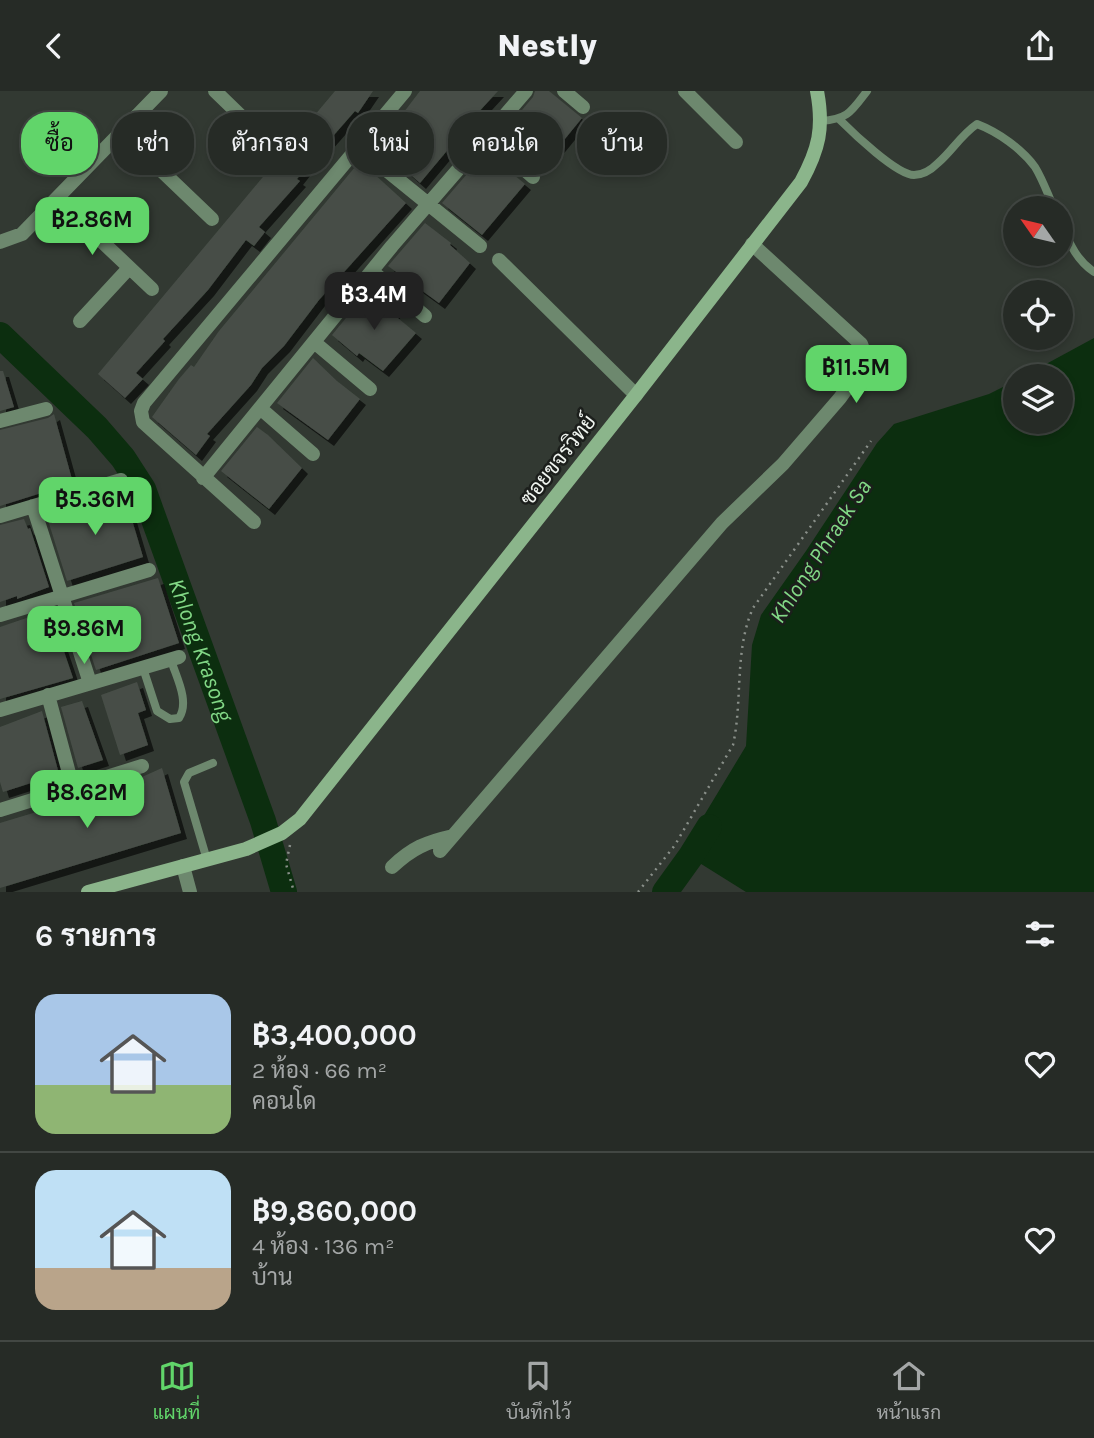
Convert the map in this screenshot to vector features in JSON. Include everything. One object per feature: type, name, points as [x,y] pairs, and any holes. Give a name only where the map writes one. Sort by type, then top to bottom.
[{"type":"street","points":[[141,112],[162,91]]},
{"type":"street","points":[[215,91],[237,112]]},
{"type":"street","points":[[387,112],[405,91]]},
{"type":"street","points":[[508,112],[526,91]]},
{"type":"street","points":[[564,91],[583,107]]},
{"type":"street","points":[[685,91],[736,142]]},
{"type":"street","name":"ซอยขจรวิทย์","points":[[88,892],[287,838],[801,182],[814,159],[820,136],[817,91]]},
{"type":"street","points":[[0,242],[7,242],[22,234],[112,141]]},
{"type":"street","points":[[254,522],[144,422],[141,411],[144,403],[347,160]]},
{"type":"street","points":[[166,175],[212,219]]},
{"type":"street","points":[[391,175],[480,246]]},
{"type":"street","points":[[203,478],[372,271],[455,175]]},
{"type":"street","points":[[57,199],[152,289]]},
{"type":"street","points":[[440,851],[722,523],[783,464],[840,398],[862,367],[865,355],[861,344],[752,244]]},
{"type":"street","points":[[499,260],[636,395]]},
{"type":"street","points":[[80,321],[129,268]]},
{"type":"street","points":[[372,271],[425,316]]},
{"type":"street","points":[[314,342],[370,389]]},
{"type":"street","points":[[260,408],[313,454]]},
{"type":"street","points":[[0,421],[46,409]]},
{"type":"street","points":[[0,516],[121,480]]},
{"type":"street","points":[[33,506],[90,683]]},
{"type":"street","points":[[0,615],[149,570]]},
{"type":"street","points":[[0,710],[175,659]]},
{"type":"street","points":[[48,695],[73,787]]},
{"type":"street","points":[[0,810],[142,766]]},
{"type":"street","points":[[392,867],[409,851],[432,840],[453,836]]},
{"type":"street","points":[[183,866],[190,892]]},
{"type":"lane","points":[[821,121],[840,120],[855,107],[867,91]]},
{"type":"lane","points":[[840,120],[858,139],[895,166],[917,176],[940,162],[966,132],[977,124],[983,126],[1008,141],[1034,166],[1048,196]]},
{"type":"lane","points":[[1073,251],[1084,265],[1094,272]]},
{"type":"lane","points":[[143,668],[157,711],[170,719],[179,717],[184,711],[175,659]]},
{"type":"lane","points":[[207,860],[184,782],[189,773],[213,763]]},
{"type":"path","points":[[638,892],[675,845],[733,745],[737,729],[742,646],[753,608],[871,441]]},
{"type":"path","points":[[287,838],[286,864],[294,892]]},
{"type":"water","points":[[1094,338],[1094,892],[746,892],[682,852],[746,746],[752,645],[761,615],[877,443],[894,424],[989,394],[1003,387],[1003,434],[1073,434],[1073,364],[1046,364]]},
{"type":"building","points":[[335,91],[373,91],[359,112],[347,112],[347,120],[333,136],[333,112],[317,112]]},
{"type":"building","points":[[420,91],[498,91],[479,112],[448,112],[448,150],[434,166],[434,112],[404,112]]},
{"type":"building","points":[[535,91],[549,91],[577,114],[577,124],[563,141],[563,112],[520,112]]},
{"type":"building","points":[[265,175],[300,175],[297,179],[300,181],[259,227],[265,232],[254,246],[246,240],[208,290],[136,373],[143,379],[125,398],[98,374]]},
{"type":"building","points":[[348,175],[375,175],[406,203],[319,300],[284,346],[207,434],[210,436],[196,455],[152,417],[179,379],[191,365],[194,367],[219,331]]},
{"type":"building","points":[[411,175],[427,175],[420,183]]},
{"type":"building","points":[[466,175],[514,175],[525,184],[482,235],[442,203]]},
{"type":"building","points":[[425,223],[451,243],[450,245],[470,263],[439,303],[388,266]]},
{"type":"building","points":[[369,290],[416,333],[383,371],[359,353],[357,356],[332,335]]},
{"type":"building","points":[[313,358],[360,399],[328,440],[277,403]]},
{"type":"building","points":[[0,371],[3,371],[14,407],[0,411]]},
{"type":"building","points":[[54,414],[73,483],[0,506],[0,430],[48,418]]},
{"type":"building","points":[[257,427],[302,468],[269,509],[221,471]]},
{"type":"building","points":[[124,493],[143,557],[67,581],[47,517]]},
{"type":"building","points":[[24,519],[28,529],[30,528],[49,587],[17,599],[17,596],[0,602],[0,525]]},
{"type":"building","points":[[158,578],[179,643],[96,670],[74,603]]},
{"type":"building","points":[[50,610],[73,678],[0,699],[0,627]]},
{"type":"building","points":[[137,682],[146,710],[138,713],[148,745],[120,755],[101,695]]},
{"type":"building","points":[[82,701],[103,760],[78,768],[61,707]]},
{"type":"building","points":[[42,711],[59,774],[3,792],[0,782],[0,727]]},
{"type":"building","points":[[162,768],[181,833],[0,888],[0,823],[143,780],[142,777]]},
{"type":"waterway","name":"Khlong Krasong","points":[[0,335],[97,428],[123,458],[143,489],[263,821],[284,892]]},
{"type":"waterway","name":"Khlong Phraek Sa","points":[[665,892],[709,827]]}]
